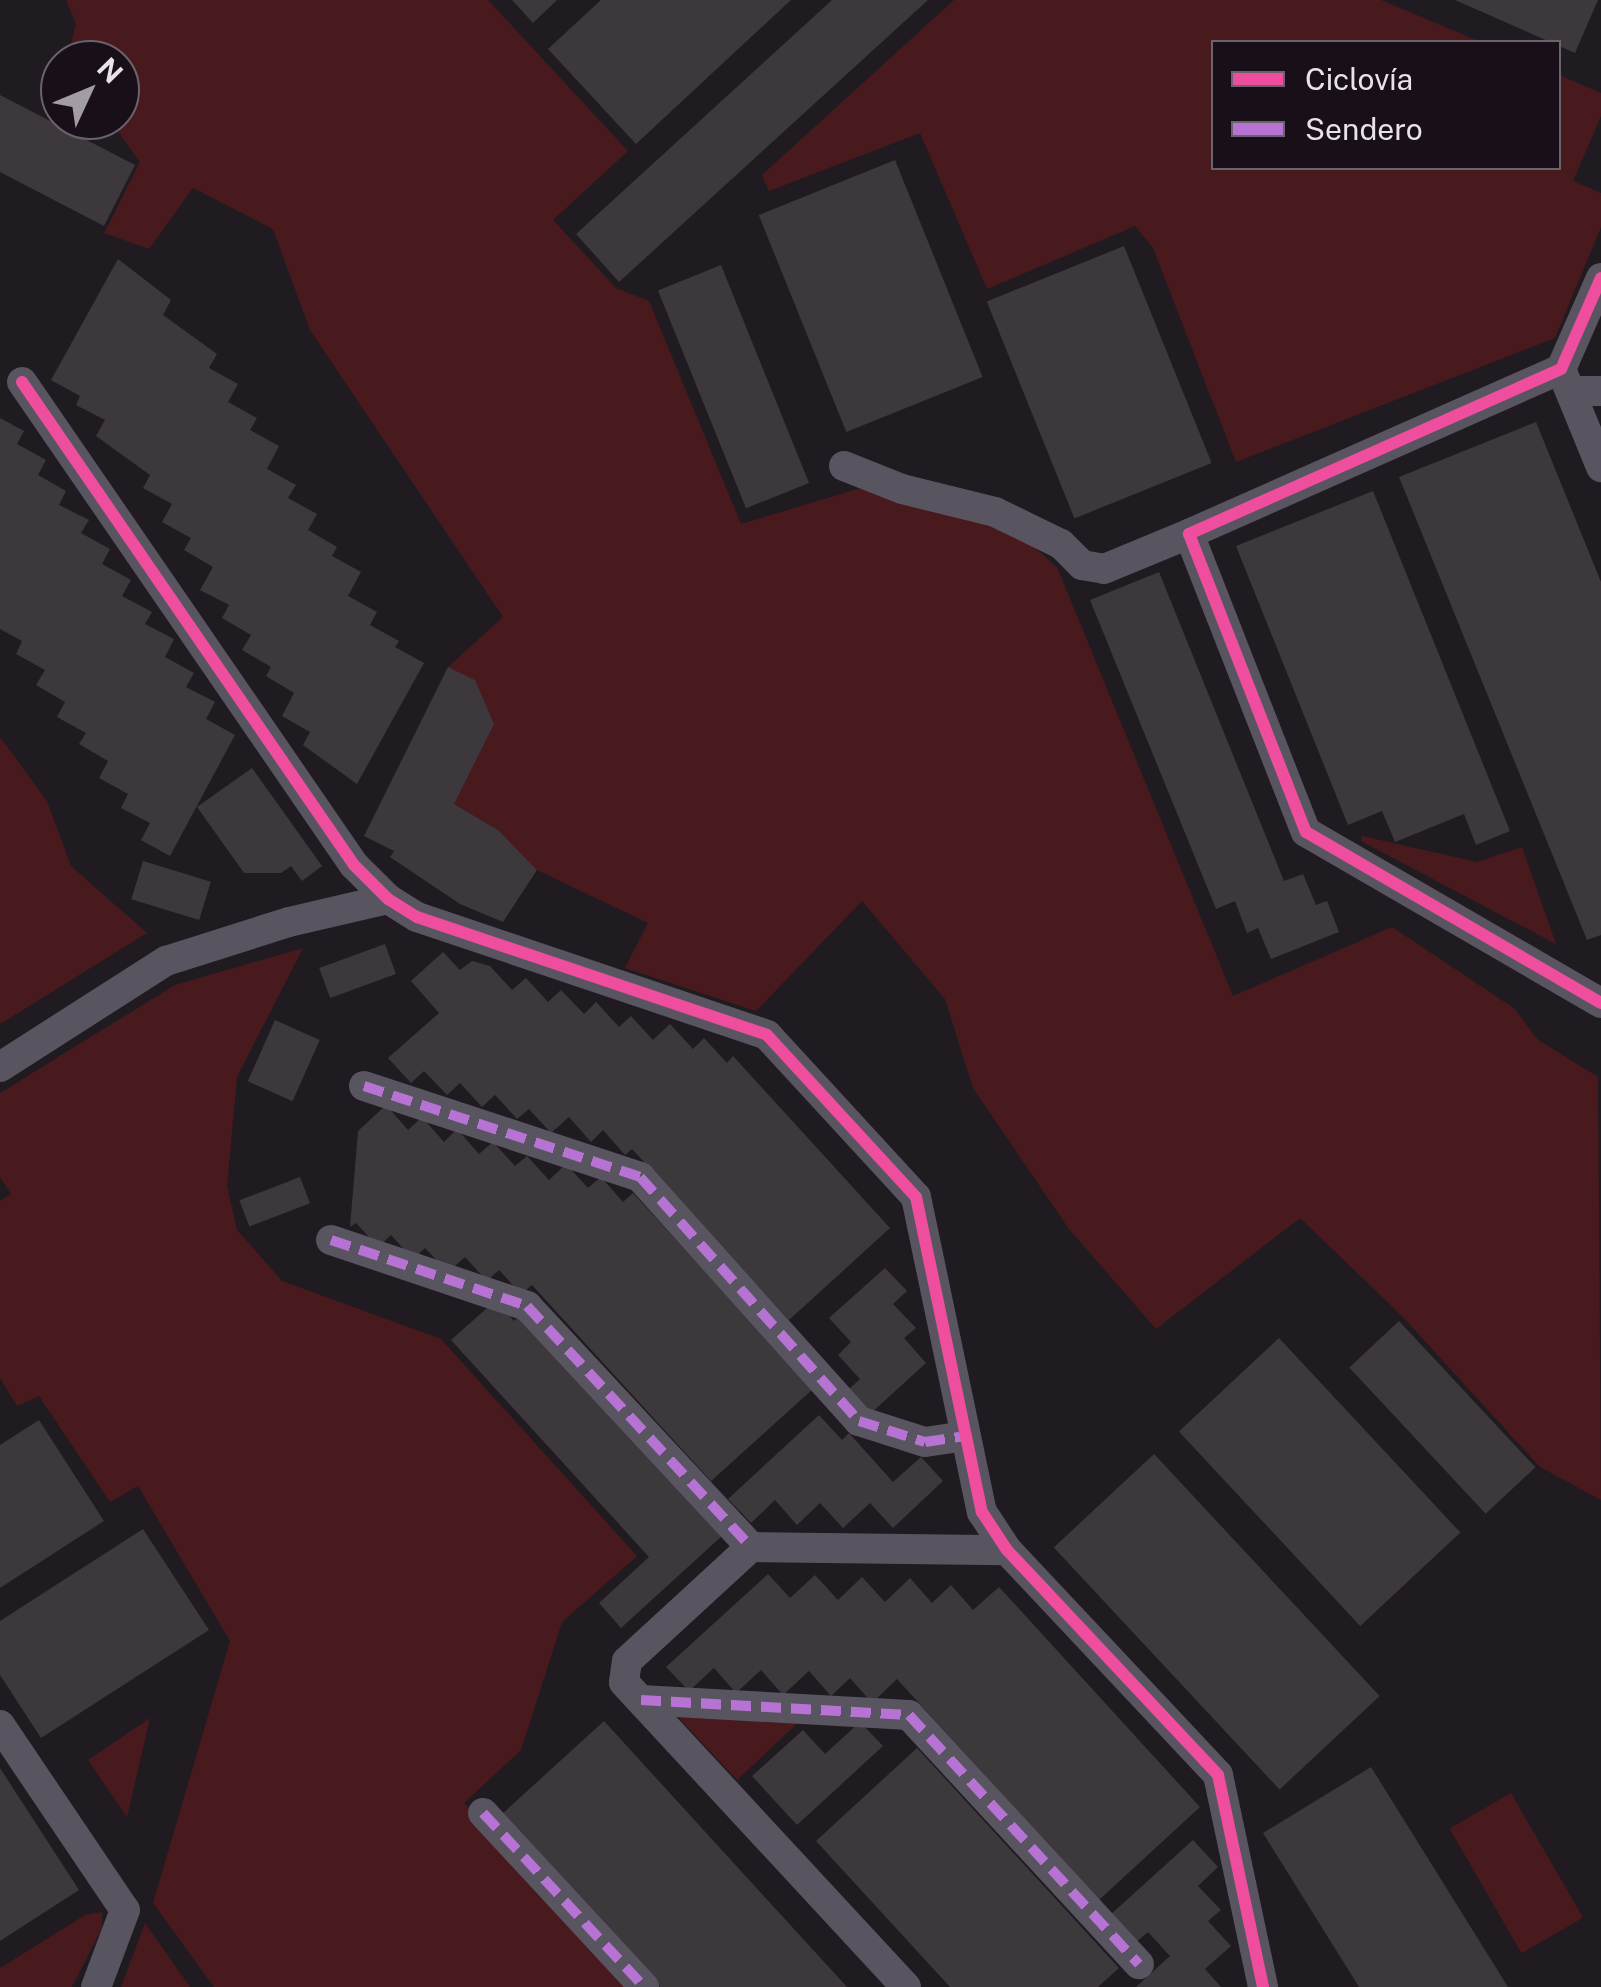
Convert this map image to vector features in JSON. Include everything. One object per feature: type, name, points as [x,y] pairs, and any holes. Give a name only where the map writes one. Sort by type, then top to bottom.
[{"type":"street","points":[[1601,278],[1578,384],[1601,467]]},
{"type":"street","points":[[22,382],[354,865],[388,900],[418,917],[767,1036],[916,1197],[982,1512],[1007,1550],[1218,1775],[1263,1987]]},
{"type":"street","points":[[844,466],[902,489],[994,512],[1061,544],[1082,566],[1104,569],[1578,384]]},
{"type":"street","points":[[1189,534],[1306,832],[1601,1003]]},
{"type":"street","points":[[0,1067],[166,961],[288,922],[388,900]]},
{"type":"street","points":[[364,1086],[640,1177],[859,1422],[925,1442],[965,1436]]},
{"type":"street","points":[[331,1240],[528,1306],[750,1547]]},
{"type":"street","points":[[906,1987],[624,1682],[626,1662],[750,1547],[1007,1550]]},
{"type":"street","points":[[641,1700],[909,1716],[1139,1964]]},
{"type":"street","points":[[0,1725],[125,1910],[96,1987]]},
{"type":"street","points":[[483,1813],[644,1987]]},
{"type":"shaded area","points":[[66,0],[488,0],[628,151],[553,220],[616,288],[649,301],[741,524],[884,481],[993,512],[1057,567],[1233,996],[1392,927],[1515,1009],[1537,1039],[1598,1077],[1601,1500],[1540,1467],[1402,1316],[1300,1218],[1156,1329],[1069,1229],[973,1088],[945,999],[862,901],[756,1011],[625,968],[648,923],[537,870],[498,830],[454,804],[475,680],[448,667],[503,617],[310,330],[273,229],[193,188],[149,249],[104,233],[140,162],[124,140],[140,140],[140,40],[72,40],[76,24]]},
{"type":"shaded area","points":[[954,0],[1381,0],[1476,40],[1211,40],[1211,170],[1561,170],[1561,76],[1601,93],[1601,116],[1573,181],[1601,193],[1601,227],[1555,338],[1236,462],[1153,248],[1135,226],[987,289],[920,133],[769,191],[762,175]]},
{"type":"shaded area","points":[[0,737],[47,801],[71,866],[147,933],[0,1024]]},
{"type":"shaded area","points":[[1362,836],[1477,862],[1522,847],[1556,944],[1361,841]]},
{"type":"shaded area","points":[[303,948],[237,1077],[227,1186],[237,1230],[282,1281],[441,1339],[637,1556],[562,1622],[521,1750],[464,1803],[627,1987],[214,1987],[153,1903],[230,1641],[138,1486],[110,1502],[39,1396],[17,1406],[0,1378],[0,1201],[11,1194],[0,1177],[0,1093],[175,985]]},
{"type":"shaded area","points":[[678,1717],[800,1721],[737,1780]]},
{"type":"shaded area","points":[[150,1718],[127,1817],[88,1760]]},
{"type":"shaded area","points":[[1511,1793],[1583,1918],[1522,1953],[1450,1828]]},
{"type":"shaded area","points":[[102,1912],[102,1928],[72,1987],[0,1987],[0,1968],[85,1915]]},
{"type":"shaded area","points":[[145,1923],[190,1987],[121,1987]]},
{"type":"building","points":[[512,0],[557,0],[533,23]]},
{"type":"building","points":[[601,0],[791,0],[636,144],[548,49]]},
{"type":"building","points":[[832,0],[928,0],[619,282],[576,234]]},
{"type":"building","points":[[1455,0],[1598,0],[1575,53],[1561,47],[1561,40],[1546,40]]},
{"type":"building","points":[[0,95],[40,116],[40,140],[87,140],[135,165],[104,226],[0,172]]},
{"type":"building","points":[[895,160],[983,377],[846,432],[759,215]]},
{"type":"building","points":[[1124,246],[1212,463],[1074,518],[987,301]]},
{"type":"building","points":[[118,259],[171,300],[163,315],[217,354],[209,368],[238,384],[228,402],[257,418],[250,430],[279,446],[267,469],[296,485],[288,498],[317,514],[308,530],[337,547],[332,556],[361,572],[348,596],[377,612],[370,625],[399,641],[395,647],[424,663],[357,784],[303,745],[310,732],[282,716],[294,693],[266,676],[271,667],[242,650],[251,635],[222,618],[229,605],[200,590],[213,567],[184,550],[191,538],[162,522],[172,504],[143,488],[150,475],[96,436],[105,420],[76,405],[80,396],[51,380]]},
{"type":"building","points":[[721,265],[809,483],[746,508],[658,290]]},
{"type":"building","points":[[0,418],[24,431],[17,444],[46,460],[38,475],[66,491],[59,505],[89,520],[81,533],[110,549],[102,564],[131,580],[122,596],[152,612],[145,624],[174,639],[165,657],[194,673],[186,687],[215,702],[206,719],[235,735],[170,856],[141,840],[150,823],[121,808],[128,794],[99,778],[108,761],[79,744],[86,733],[57,717],[65,702],[36,685],[45,670],[16,654],[22,641],[0,629]]},
{"type":"building","points":[[1536,422],[1601,582],[1601,935],[1587,940],[1399,477]]},
{"type":"building","points":[[1373,491],[1510,831],[1476,845],[1464,814],[1395,842],[1382,811],[1348,825],[1236,546]]},
{"type":"building","points":[[1159,572],[1284,881],[1303,874],[1316,905],[1327,901],[1339,932],[1271,959],[1258,928],[1247,933],[1235,901],[1216,909],[1090,600]]},
{"type":"building","points":[[448,667],[475,680],[494,724],[454,804],[498,830],[537,870],[503,922],[460,904],[390,857],[394,851],[364,836]]},
{"type":"building","points":[[252,768],[322,866],[302,881],[291,866],[281,873],[244,873],[197,807]]},
{"type":"building","points":[[143,861],[211,882],[199,920],[131,899]]},
{"type":"building","points":[[385,944],[396,974],[330,998],[319,968]]},
{"type":"building","points":[[443,952],[460,970],[472,961],[490,966],[512,990],[526,978],[548,1002],[561,990],[584,1014],[596,1002],[619,1027],[631,1016],[653,1040],[670,1024],[693,1049],[704,1038],[727,1063],[733,1056],[890,1228],[789,1320],[632,1149],[625,1155],[603,1130],[591,1142],[569,1117],[551,1133],[529,1109],[517,1119],[495,1095],[482,1107],[460,1083],[447,1095],[424,1071],[411,1083],[388,1058],[439,1013],[411,981]]},
{"type":"building","points":[[275,1020],[320,1040],[293,1101],[248,1081]]},
{"type":"building","points":[[386,1105],[408,1130],[422,1117],[444,1142],[457,1129],[479,1154],[493,1142],[515,1166],[527,1156],[549,1180],[566,1164],[588,1188],[601,1177],[623,1202],[633,1193],[813,1389],[711,1481],[532,1285],[521,1294],[499,1270],[487,1281],[465,1257],[448,1272],[425,1248],[413,1259],[391,1235],[378,1247],[356,1223],[350,1227],[358,1131]]},
{"type":"building","points":[[300,1177],[310,1203],[249,1226],[239,1200]]},
{"type":"building","points":[[885,1268],[907,1291],[893,1304],[916,1328],[904,1338],[926,1363],[870,1414],[849,1389],[860,1379],[838,1355],[851,1342],[829,1318]]},
{"type":"building","points":[[496,1300],[514,1321],[521,1314],[723,1535],[621,1628],[599,1603],[649,1557],[451,1340]]},
{"type":"building","points":[[1399,1321],[1535,1467],[1486,1514],[1349,1367]]},
{"type":"building","points":[[1279,1338],[1460,1533],[1360,1626],[1179,1431]]},
{"type":"building","points":[[819,1415],[842,1440],[849,1433],[893,1482],[921,1457],[943,1481],[893,1528],[870,1503],[843,1528],[820,1503],[797,1525],[775,1500],[751,1523],[728,1499]]},
{"type":"building","points":[[39,1420],[104,1521],[0,1588],[0,1445]]},
{"type":"building","points":[[1154,1454],[1380,1696],[1280,1790],[1054,1547]]},
{"type":"building","points":[[143,1529],[209,1630],[41,1738],[0,1675],[0,1621]]},
{"type":"building","points":[[768,1574],[790,1598],[815,1575],[838,1600],[862,1577],[885,1602],[910,1578],[932,1603],[951,1585],[973,1610],[999,1587],[1200,1807],[1099,1900],[897,1679],[872,1703],[850,1678],[831,1696],[809,1671],[783,1695],[761,1670],[736,1693],[714,1668],[689,1691],[666,1667]]},
{"type":"building","points":[[604,1721],[847,1987],[660,1987],[502,1814]]},
{"type":"building","points":[[860,1722],[883,1746],[797,1825],[752,1776],[803,1730],[825,1754]]},
{"type":"building","points":[[917,1748],[1119,1968],[1098,1987],[950,1987],[816,1841]]},
{"type":"building","points":[[1371,1767],[1508,1987],[1359,1987],[1263,1833]]},
{"type":"building","points":[[0,1768],[79,1890],[0,1941]]},
{"type":"building","points":[[1193,1840],[1218,1867],[1198,1886],[1221,1910],[1208,1921],[1231,1946],[1205,1969],[1221,1987],[1136,1987],[1170,1956],[1148,1932],[1134,1944],[1109,1916]]},
{"type":"marked path","points":[[364,1086],[640,1177],[859,1421],[925,1442],[965,1436]]},
{"type":"marked path","points":[[331,1240],[527,1306],[751,1547]]},
{"type":"marked path","points":[[641,1700],[909,1715],[1139,1964]]},
{"type":"marked path","points":[[483,1813],[644,1987]]},
{"type":"cycle path","points":[[1601,278],[1561,369],[1189,534],[1306,832],[1601,1003]]},
{"type":"cycle path","points":[[22,382],[354,865],[388,899],[417,917],[767,1035],[916,1197],[982,1512],[1007,1550],[1218,1775],[1263,1987]]}]
